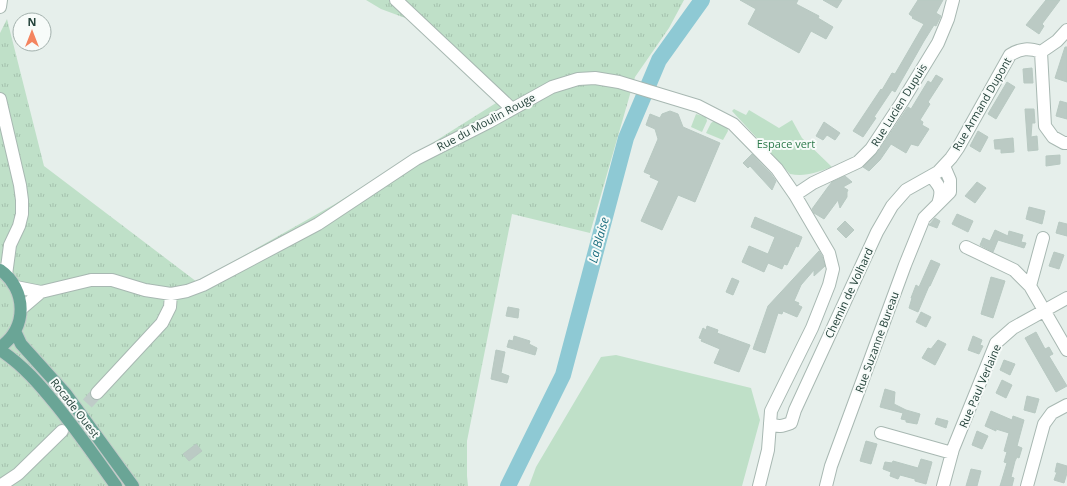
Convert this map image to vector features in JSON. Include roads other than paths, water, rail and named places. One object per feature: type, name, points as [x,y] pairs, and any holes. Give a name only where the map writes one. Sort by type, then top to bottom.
[{"type":"main road","points":[[0,347],[15,332],[20,321],[21,309],[19,294],[16,287],[3,273]]},
{"type":"main road","name":"Rocade Ouest","points":[[15,332],[21,344],[70,400],[133,486]]},
{"type":"main road","name":"Rocade Ouest","points":[[0,350],[13,358],[35,380],[72,425],[116,486]]},
{"type":"street","points":[[0,7],[1,0]]},
{"type":"street","points":[[396,0],[512,109]]},
{"type":"street","name":"Rue Lucien Dupuis","points":[[794,195],[813,183],[858,162],[871,149],[938,43],[948,19],[953,0]]},
{"type":"street","points":[[1067,30],[1057,41],[1041,52],[1045,126],[1053,137],[1067,143]]},
{"type":"street","name":"Rue Armand Dupont","points":[[944,166],[958,148],[1010,55],[1017,50],[1024,49],[1032,49],[1041,52]]},
{"type":"street","name":"Rue du Moulin Rouge","points":[[16,287],[41,292],[91,280],[112,280],[145,290],[171,294],[203,285],[297,236],[324,220],[416,159],[552,87],[578,79],[595,78],[619,82],[654,92],[698,106],[733,124],[777,169],[794,195]]},
{"type":"street","points":[[0,99],[20,185],[22,200],[22,214],[19,226],[10,245],[3,273]]},
{"type":"street","name":"Chemin de Volhard","points":[[770,423],[776,426],[783,426],[790,423],[877,232],[900,195],[916,183],[931,176],[944,166]]},
{"type":"street","name":"Rue Suzanne Bureau","points":[[826,486],[905,265],[924,218],[950,192],[950,180],[944,166]]},
{"type":"street","points":[[931,176],[940,187],[941,194],[938,204]]},
{"type":"street","name":"Chemin de Volhard","points":[[759,486],[768,450],[771,412],[812,328],[829,285],[833,269],[828,254],[794,195]]},
{"type":"street","points":[[1030,286],[1043,238]]},
{"type":"street","points":[[0,255],[10,245]]},
{"type":"street","points":[[966,247],[1014,270],[1030,286],[1067,350]]},
{"type":"street","name":"Rue du Moulin Rouge","points":[[21,309],[41,292]]},
{"type":"street","points":[[97,393],[162,323],[170,307],[171,294]]},
{"type":"street","name":"Rue Paul Verlaine","points":[[943,486],[952,453],[996,343],[1013,328],[1067,298]]},
{"type":"street","points":[[1027,486],[1044,424],[1052,413],[1067,405]]},
{"type":"street","points":[[0,486],[18,474],[62,431]]},
{"type":"street","points":[[881,433],[952,453]]},
{"type":"waterway","name":"La Blaise","points":[[508,486],[563,375],[626,138],[659,60],[702,0]]},
{"type":"tunnel","points":[[63,430],[97,393]]},
{"type":"park label","name":"Espace vert","points":[[786,144]]}]
